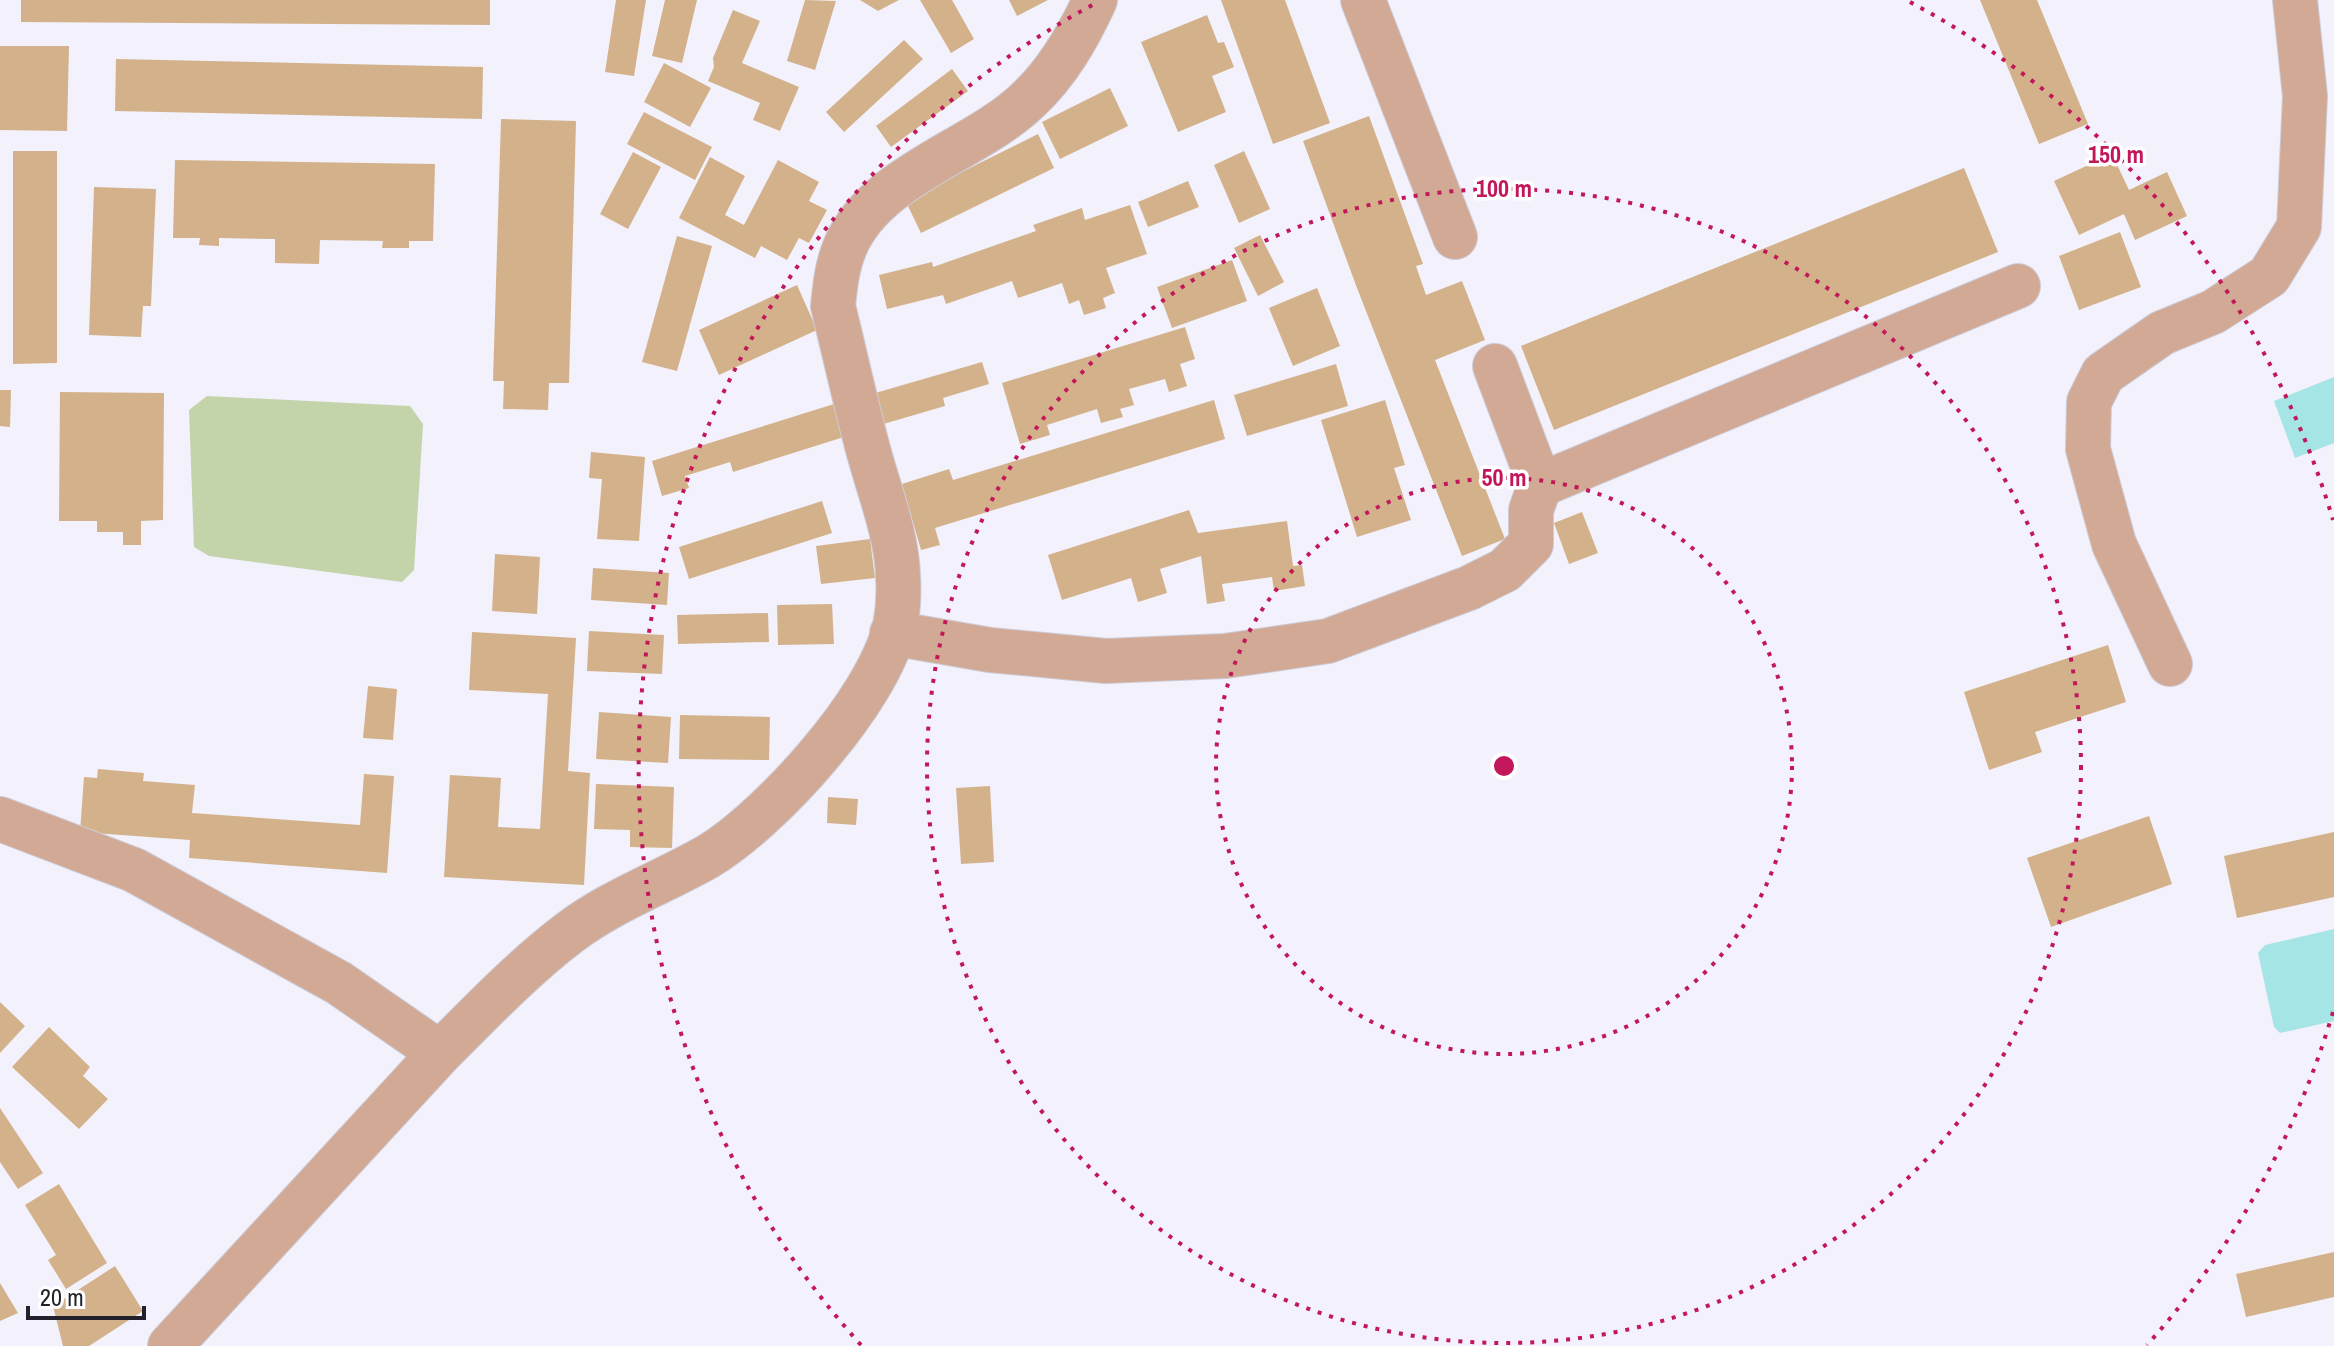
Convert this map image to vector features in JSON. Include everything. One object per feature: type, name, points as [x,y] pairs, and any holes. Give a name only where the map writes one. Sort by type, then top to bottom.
[{"type":"street","points":[[170,1346],[440,1053],[569,933],[623,898],[708,856],[750,824],[792,783],[853,713],[879,667],[895,626],[898,576],[833,306],[841,258],[862,219],[884,197],[920,171],[987,132],[1027,102],[1058,68],[1095,0]]},
{"type":"street","points":[[1363,0],[1455,237]]},
{"type":"street","points":[[2170,664],[2114,544],[2088,449],[2089,402],[2103,374],[2162,333],[2213,312],[2269,276],[2299,227],[2305,96],[2295,0]]},
{"type":"street","points":[[1540,485],[2018,286]]},
{"type":"street","points":[[892,633],[990,650],[1106,661],[1225,656],[1328,641],[1469,588],[1505,570],[1531,544],[1531,510],[1540,485],[1495,366]]},
{"type":"street","points":[[0,819],[134,870],[339,983],[440,1053]]},
{"type":"shaded area","points":[[2334,377],[2334,443],[2295,458],[2274,401]]},
{"type":"shaded area","points":[[207,396],[410,406],[423,424],[414,570],[402,582],[209,556],[194,547],[189,410]]},
{"type":"shaded area","points":[[2334,929],[2334,1021],[2280,1033],[2274,1027],[2258,953],[2265,945]]},
{"type":"building","points":[[21,0],[490,0],[490,25],[21,22]]},
{"type":"building","points":[[616,0],[646,0],[634,76],[605,72]]},
{"type":"building","points":[[665,0],[697,0],[682,63],[652,56]]},
{"type":"building","points":[[805,0],[836,1],[815,70],[787,61]]},
{"type":"building","points":[[860,0],[899,0],[878,11]]},
{"type":"building","points":[[920,0],[952,0],[974,39],[951,53]]},
{"type":"building","points":[[1009,0],[1048,0],[1017,16]]},
{"type":"building","points":[[1221,0],[1285,0],[1330,123],[1273,144]]},
{"type":"building","points":[[1980,0],[2037,0],[2088,124],[2039,144]]},
{"type":"building","points":[[733,10],[760,21],[742,63],[799,87],[780,131],[753,120],[760,103],[708,81],[714,67],[713,58]]},
{"type":"building","points":[[1207,15],[1218,43],[1224,42],[1234,67],[1212,76],[1226,112],[1178,132],[1141,42]]},
{"type":"building","points":[[904,40],[923,59],[844,132],[826,112]]},
{"type":"building","points":[[0,46],[69,46],[67,131],[0,130]]},
{"type":"building","points":[[116,59],[483,67],[482,119],[115,111]]},
{"type":"building","points":[[664,63],[711,88],[690,127],[644,102]]},
{"type":"building","points":[[952,69],[968,91],[891,147],[876,126]]},
{"type":"building","points":[[1110,88],[1128,126],[1060,159],[1042,122]]},
{"type":"building","points":[[644,112],[712,147],[695,180],[627,144]]},
{"type":"building","points":[[1369,116],[1423,264],[1416,266],[1426,295],[1462,281],[1485,340],[1435,360],[1505,539],[1462,556],[1303,141]]},
{"type":"building","points":[[501,119],[576,121],[569,383],[549,383],[548,410],[503,409],[504,381],[493,381]]},
{"type":"building","points":[[1038,134],[1054,168],[921,233],[905,200]]},
{"type":"building","points":[[13,151],[57,151],[57,363],[13,364]]},
{"type":"building","points":[[1244,151],[1270,209],[1239,223],[1214,165]]},
{"type":"building","points":[[633,152],[661,167],[628,229],[600,214]]},
{"type":"building","points":[[2112,154],[2129,190],[2167,172],[2187,216],[2135,240],[2124,214],[2079,235],[2054,181]]},
{"type":"building","points":[[710,157],[745,176],[725,215],[744,225],[778,160],[819,182],[809,201],[827,210],[809,243],[799,238],[787,260],[761,246],[755,258],[679,218]]},
{"type":"building","points":[[175,160],[435,164],[433,241],[409,241],[409,248],[382,248],[383,241],[320,240],[319,264],[275,263],[275,239],[219,238],[219,246],[199,245],[200,238],[173,238]]},
{"type":"building","points":[[1964,168],[1998,252],[1554,430],[1521,346]]},
{"type":"building","points":[[1188,181],[1199,207],[1148,227],[1138,202]]},
{"type":"building","points":[[94,187],[156,189],[151,306],[143,306],[141,337],[89,335]]},
{"type":"building","points":[[1130,205],[1147,254],[1106,268],[1115,293],[1103,298],[1106,308],[1084,315],[1079,300],[1069,304],[1062,283],[1018,298],[1012,281],[946,304],[943,295],[887,309],[879,275],[932,262],[933,267],[1036,231],[1033,225],[1082,208],[1085,220]]},
{"type":"building","points":[[2120,232],[2141,287],[2079,310],[2059,256]]},
{"type":"building","points":[[1260,235],[1284,282],[1258,296],[1234,248]]},
{"type":"building","points":[[677,236],[712,246],[677,371],[642,362]]},
{"type":"building","points":[[1232,260],[1247,301],[1172,328],[1157,287]]},
{"type":"building","points":[[797,285],[817,330],[719,375],[699,330]]},
{"type":"building","points":[[1317,288],[1340,346],[1293,366],[1269,308]]},
{"type":"building","points":[[1185,327],[1195,359],[1180,364],[1187,386],[1169,392],[1165,379],[1129,389],[1134,405],[1120,409],[1123,417],[1101,423],[1097,409],[1047,425],[1050,435],[1020,444],[1002,383]]},
{"type":"building","points":[[982,362],[989,384],[943,398],[945,406],[880,425],[872,394]]},
{"type":"building","points":[[1336,364],[1348,406],[1247,436],[1234,395]]},
{"type":"building","points":[[0,390],[11,390],[10,427],[0,426]]},
{"type":"building","points":[[60,392],[164,393],[163,520],[141,521],[141,545],[123,545],[123,532],[97,532],[97,521],[59,521]]},
{"type":"building","points":[[1214,400],[1225,439],[935,528],[940,545],[921,550],[902,484],[949,469],[953,480]]},
{"type":"building","points":[[1385,400],[1405,465],[1394,468],[1411,520],[1357,537],[1321,420]]},
{"type":"building","points":[[834,404],[844,437],[733,472],[730,462],[685,476],[689,488],[662,496],[652,461]]},
{"type":"building","points":[[591,452],[645,457],[639,541],[597,539],[602,479],[589,478]]},
{"type":"building","points":[[822,501],[832,533],[689,579],[679,547]]},
{"type":"building","points":[[1189,510],[1198,533],[1287,521],[1293,566],[1302,565],[1305,586],[1274,591],[1272,577],[1222,584],[1225,601],[1207,604],[1201,556],[1160,569],[1167,593],[1138,602],[1131,578],[1062,600],[1048,555]]},
{"type":"building","points":[[1582,512],[1598,553],[1569,564],[1554,523]]},
{"type":"building","points":[[870,539],[875,578],[821,584],[816,546]]},
{"type":"building","points":[[495,554],[540,557],[537,614],[492,611]]},
{"type":"building","points":[[593,568],[669,573],[667,605],[591,600]]},
{"type":"building","points":[[832,604],[834,644],[778,645],[777,605]]},
{"type":"building","points":[[768,613],[769,642],[678,644],[677,615]]},
{"type":"building","points":[[589,631],[664,635],[662,674],[587,671]]},
{"type":"building","points":[[472,632],[576,638],[568,771],[590,773],[584,885],[444,877],[450,775],[501,778],[498,827],[540,829],[548,694],[469,690]]},
{"type":"building","points":[[2108,645],[2126,702],[2035,732],[2042,752],[1989,770],[1964,692]]},
{"type":"building","points":[[368,686],[397,689],[393,740],[363,738]]},
{"type":"building","points":[[599,712],[671,717],[668,763],[596,759]]},
{"type":"building","points":[[680,715],[770,717],[769,760],[679,759]]},
{"type":"building","points":[[98,769],[144,773],[143,781],[195,785],[192,813],[360,825],[364,774],[394,776],[387,873],[189,858],[190,840],[80,832],[84,777],[97,778]]},
{"type":"building","points":[[596,784],[674,787],[672,848],[630,847],[630,830],[594,829]]},
{"type":"building","points":[[990,786],[994,862],[961,864],[956,788]]},
{"type":"building","points":[[828,797],[858,799],[856,825],[827,823]]},
{"type":"building","points":[[2149,816],[2172,884],[2051,927],[2027,858]]},
{"type":"building","points":[[2334,832],[2334,897],[2237,918],[2224,856]]},
{"type":"building","points":[[0,1002],[25,1026],[0,1053]]},
{"type":"building","points":[[49,1027],[90,1067],[83,1076],[108,1099],[79,1129],[12,1067]]},
{"type":"building","points":[[0,1108],[43,1173],[18,1189],[0,1162]]},
{"type":"building","points":[[59,1184],[107,1263],[66,1289],[48,1260],[56,1255],[25,1205]]},
{"type":"building","points":[[2334,1252],[2334,1297],[2246,1317],[2236,1274]]},
{"type":"building","points":[[115,1266],[143,1311],[89,1346],[63,1346],[53,1306]]},
{"type":"building","points":[[0,1283],[18,1313],[0,1321]]}]
